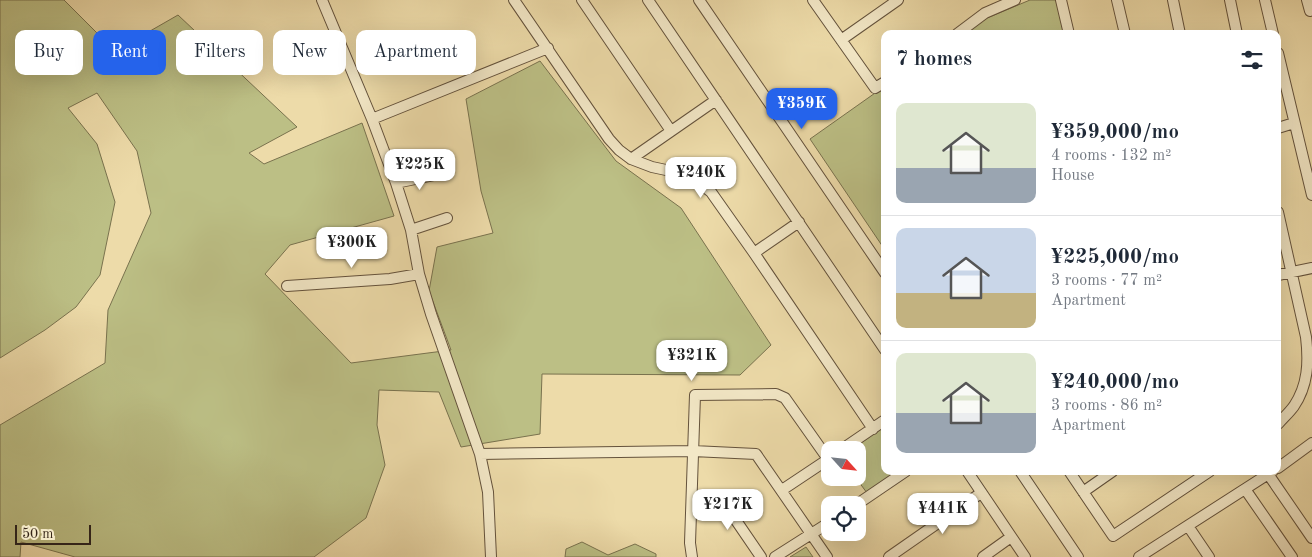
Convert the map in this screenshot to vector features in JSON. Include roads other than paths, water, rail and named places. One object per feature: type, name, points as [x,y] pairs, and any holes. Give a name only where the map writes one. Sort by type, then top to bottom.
[{"type":"street","points":[[322,0],[372,119],[396,183],[411,230],[419,274],[431,314],[480,454],[488,492],[491,557]]},
{"type":"street","points":[[514,0],[609,139],[619,150],[631,159],[652,167],[691,177],[711,192],[873,429]]},
{"type":"street","points":[[582,0],[671,131]]},
{"type":"street","points":[[648,0],[881,344]]},
{"type":"street","points":[[699,0],[881,267]]},
{"type":"street","points":[[813,0],[875,88],[881,84]]},
{"type":"street","points":[[841,40],[898,0]]},
{"type":"street","points":[[963,30],[985,13],[1015,0]]},
{"type":"street","points":[[1061,0],[1068,30]]},
{"type":"street","points":[[1117,0],[1124,30]]},
{"type":"street","points":[[1172,0],[1179,30]]},
{"type":"street","points":[[1230,0],[1237,30]]},
{"type":"street","points":[[1264,0],[1272,30]]},
{"type":"street","points":[[1307,0],[1310,10],[1312,10]]},
{"type":"street","points":[[372,119],[548,48]]},
{"type":"street","points":[[1281,67],[1312,195]]},
{"type":"street","points":[[631,159],[716,100]]},
{"type":"street","points":[[1281,127],[1294,123]]},
{"type":"street","points":[[396,183],[439,174]]},
{"type":"street","points":[[411,230],[446,218]]},
{"type":"street","points":[[754,253],[799,222]]},
{"type":"street","points":[[1281,226],[1308,353],[1307,371],[1302,389],[1293,407],[1281,421]]},
{"type":"street","points":[[1281,274],[1312,268]]},
{"type":"street","points":[[287,286],[390,279],[419,274]]},
{"type":"street","points":[[692,557],[690,543],[695,395],[776,394],[785,398],[821,447]]},
{"type":"street","points":[[855,441],[881,423]]},
{"type":"street","points":[[1281,466],[1312,443]]},
{"type":"street","points":[[480,454],[693,451],[756,454],[827,557]]},
{"type":"street","points":[[782,490],[821,463]]},
{"type":"street","points":[[866,498],[900,475]]},
{"type":"street","points":[[970,475],[1025,557]]},
{"type":"street","points":[[1023,475],[1078,557]]},
{"type":"street","points":[[1072,475],[1113,536],[1204,475]]},
{"type":"street","points":[[1083,492],[1107,475]]},
{"type":"street","points":[[1139,557],[1265,475]]},
{"type":"street","points":[[1271,475],[1312,538]]},
{"type":"street","points":[[1245,489],[1292,557]]},
{"type":"street","points":[[889,557],[982,493]]},
{"type":"street","points":[[692,508],[719,508],[727,511],[761,557]]},
{"type":"street","points":[[1188,526],[1209,557]]},
{"type":"street","points":[[775,557],[821,528]]},
{"type":"street","points":[[983,557],[1011,537]]}]
